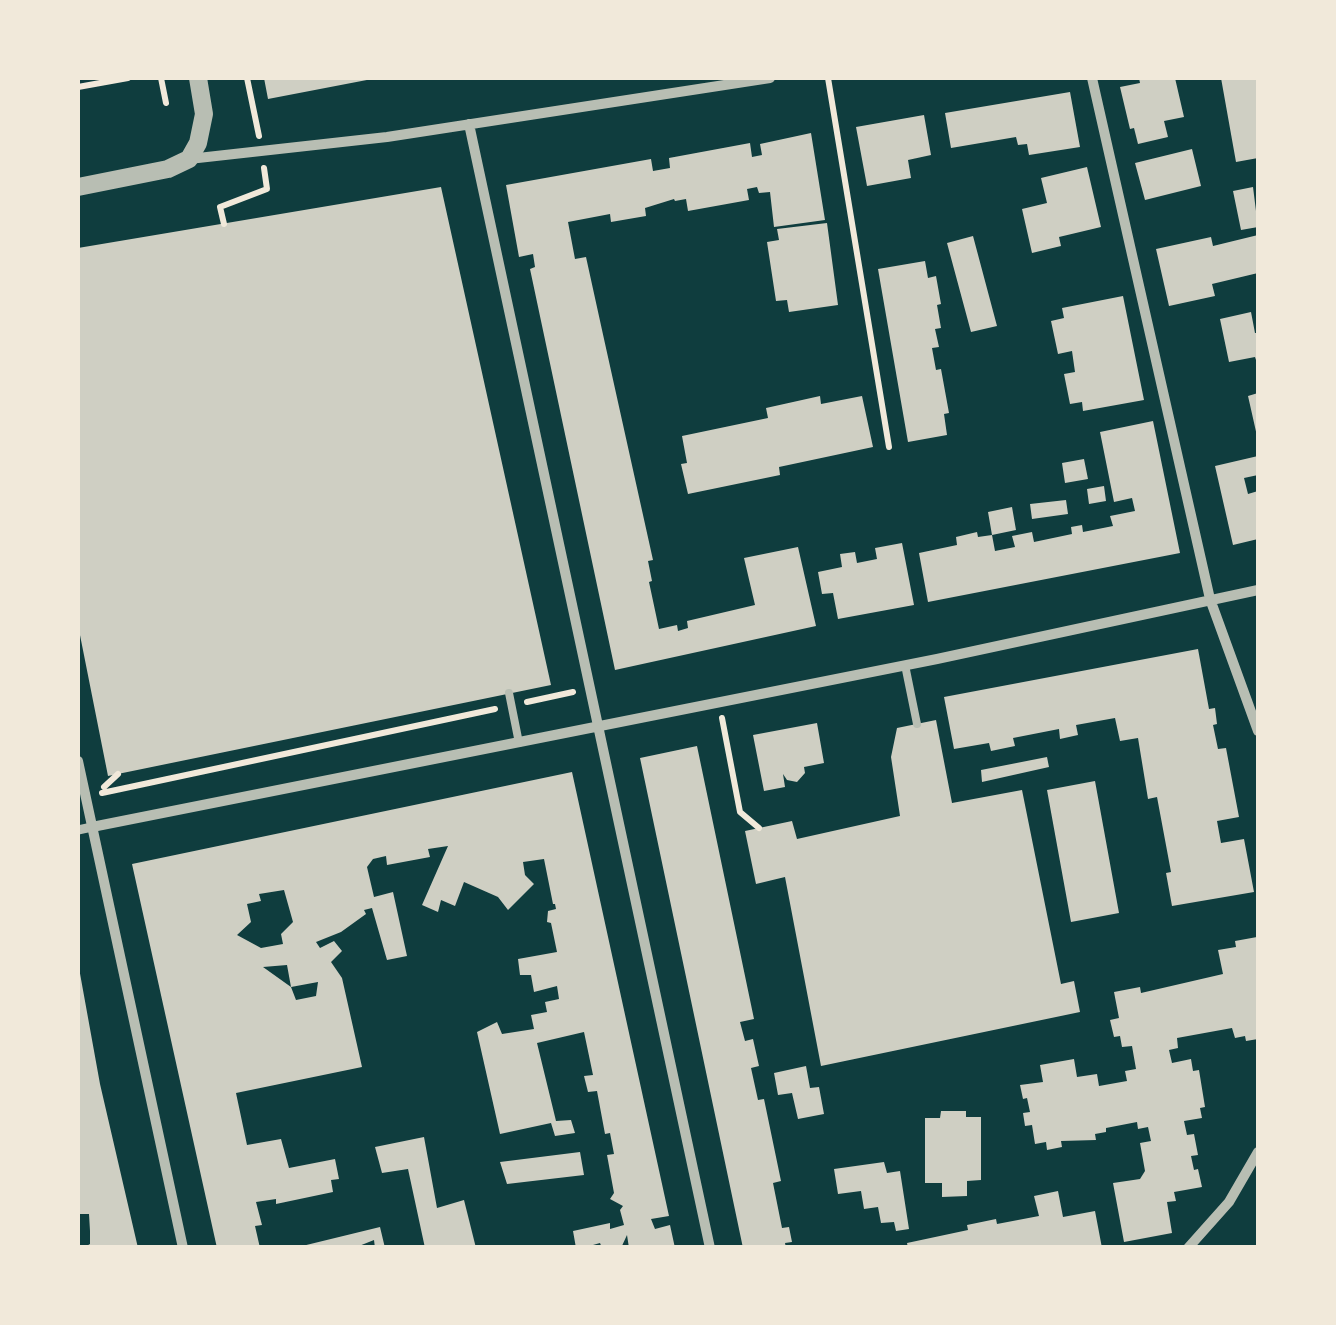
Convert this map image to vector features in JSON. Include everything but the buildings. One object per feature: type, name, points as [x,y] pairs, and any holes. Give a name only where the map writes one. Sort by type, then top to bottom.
[{"type":"street","points":[[189,159],[198,143],[204,114],[198,78]]},
{"type":"street","points":[[78,187],[168,170],[189,159],[262,153],[770,78]]},
{"type":"street","points":[[1092,78],[1210,600],[1258,732]]},
{"type":"street","points":[[469,124],[710,1248]]},
{"type":"street","points":[[78,830],[905,665],[1258,590]]},
{"type":"street","points":[[78,761],[183,1248]]},
{"type":"street","points":[[1188,1248],[1229,1202],[1258,1152]]},
{"type":"lane","points":[[905,665],[916,724]]},
{"type":"lane","points":[[509,693],[519,743]]},
{"type":"path","points":[[78,87],[128,78]]},
{"type":"path","points":[[161,78],[166,103]]},
{"type":"path","points":[[224,224],[220,207],[267,189],[248,78]]},
{"type":"path","points":[[828,78],[889,447]]},
{"type":"path","points":[[85,797],[589,688]]},
{"type":"path","points":[[719,702],[740,812],[760,828]]}]
